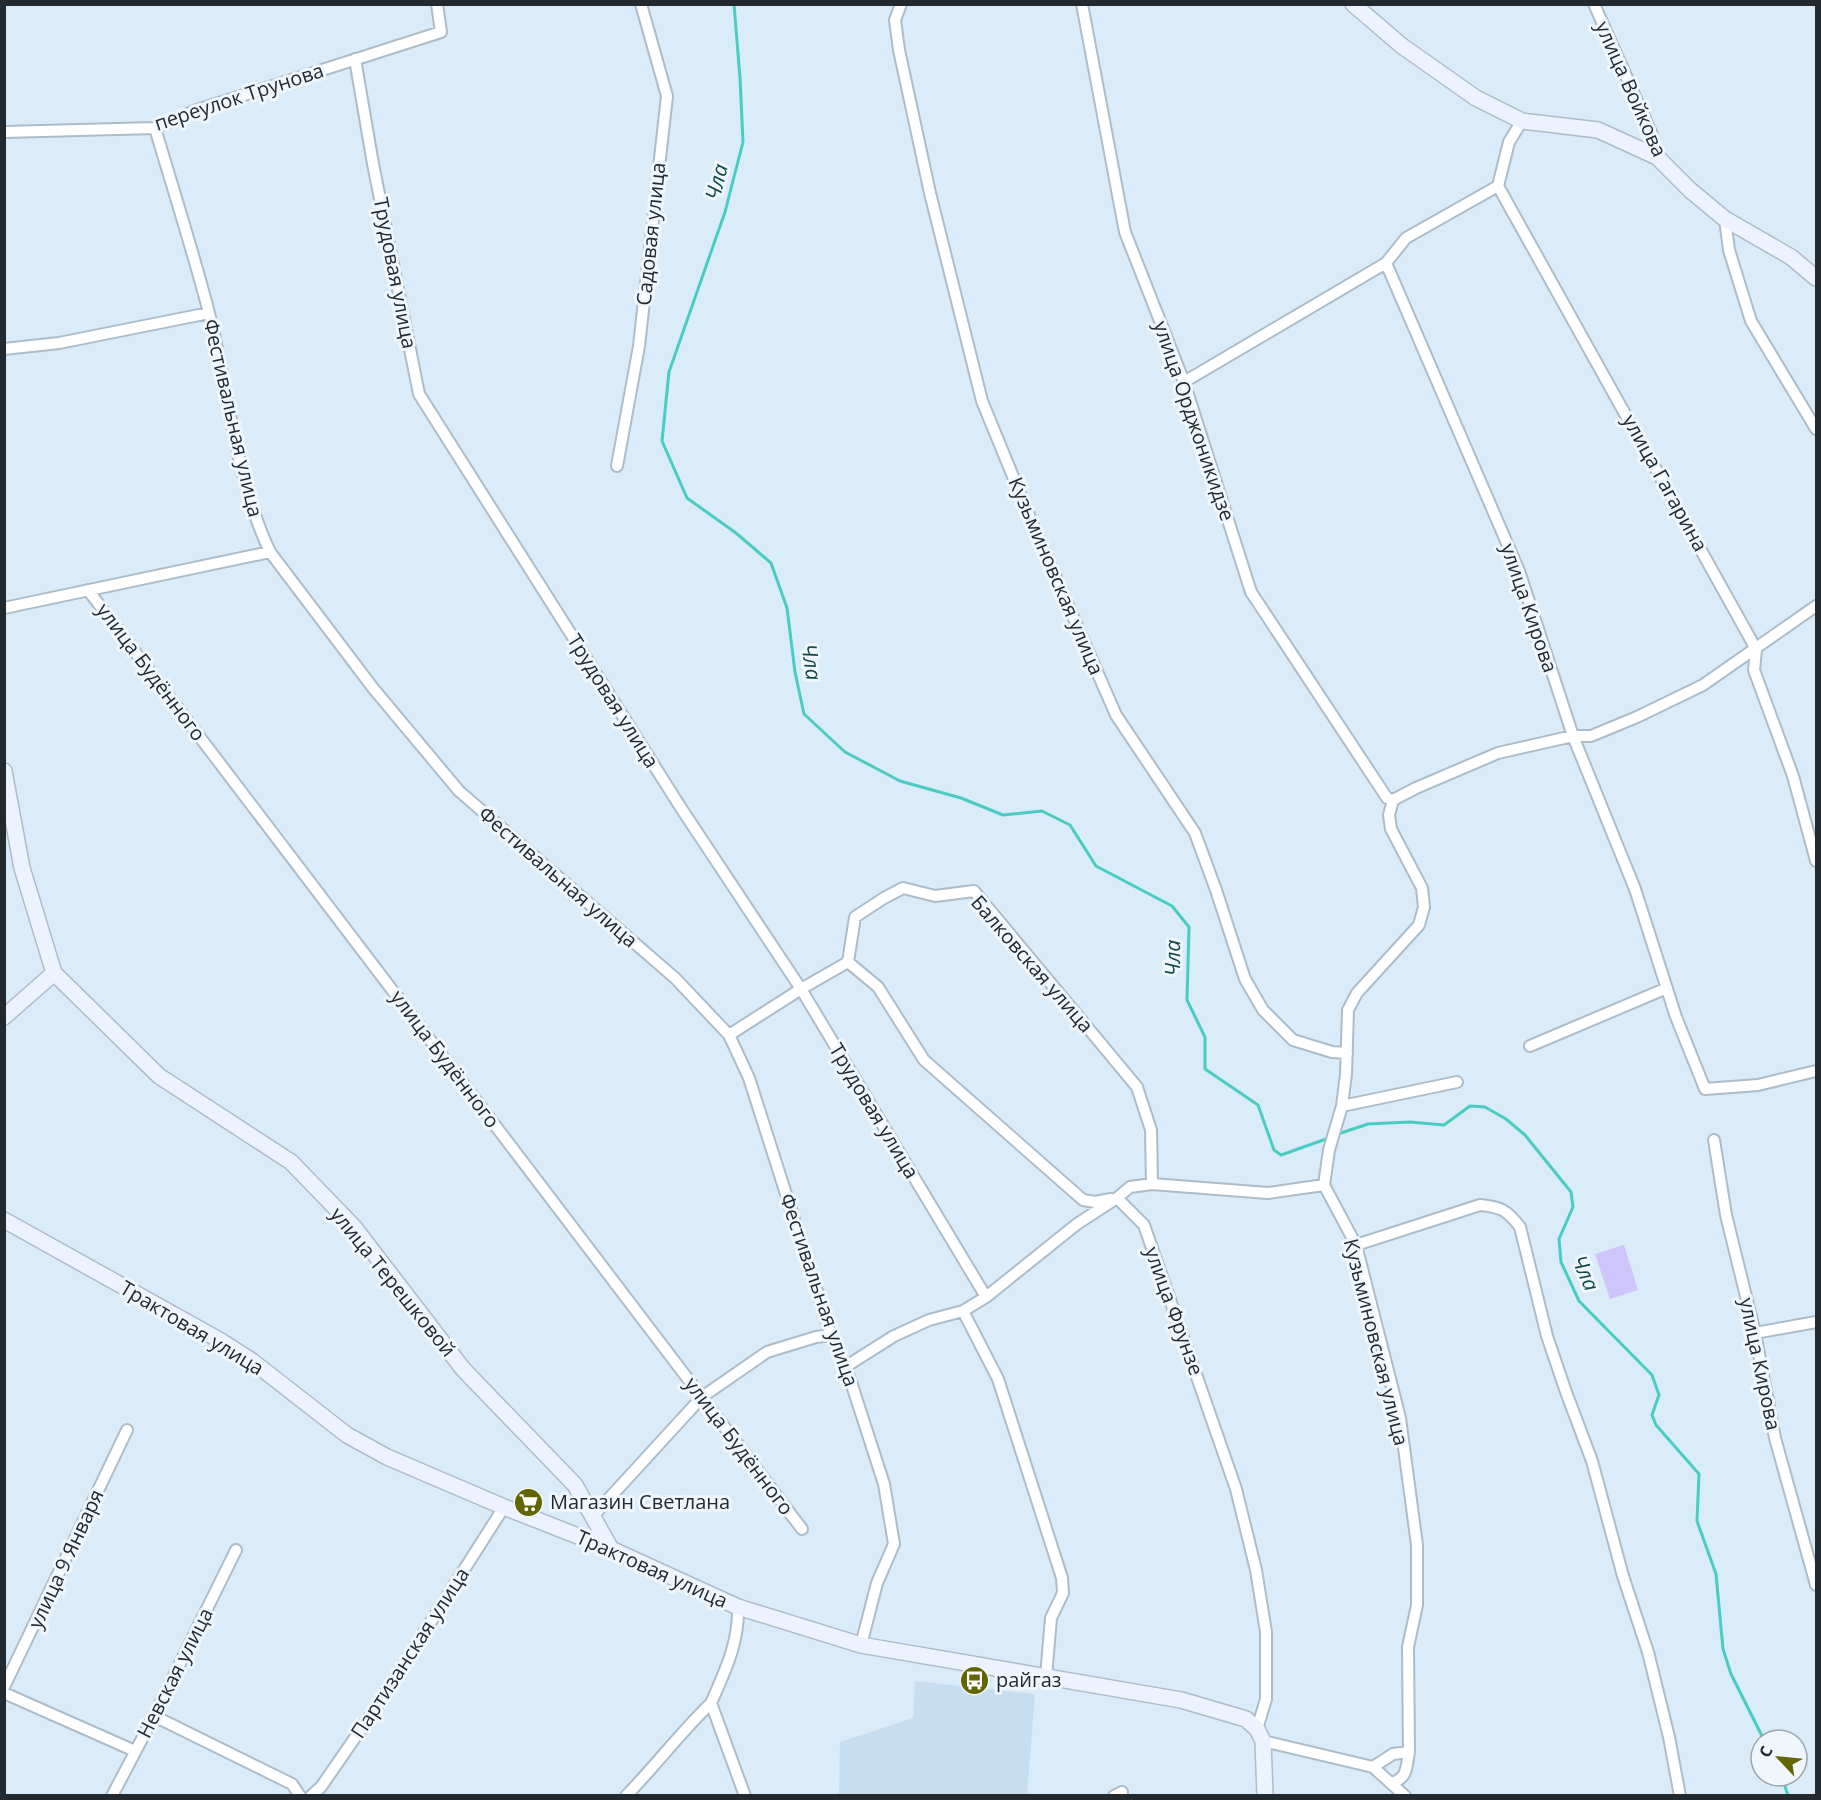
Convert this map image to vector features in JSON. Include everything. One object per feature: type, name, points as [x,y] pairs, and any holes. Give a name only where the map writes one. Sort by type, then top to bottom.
[{"type":"street","name":"переулок Трунова","points":[[4,132],[154,128],[197,110],[441,32],[437,4]]},
{"type":"street","name":"Садовая улица","points":[[617,466],[639,346],[667,96],[641,4]]},
{"type":"street","name":"Кузьминовская улица","points":[[901,4],[895,20],[899,50],[930,193],[982,401],[1093,664],[1116,715],[1195,833],[1245,979],[1263,1010],[1293,1040],[1332,1052],[1347,1053]]},
{"type":"street","name":"улица Орджоникидзе","points":[[1082,4],[1125,232],[1184,382],[1251,592],[1387,798],[1393,800]]},
{"type":"street","points":[[1353,4],[1402,46],[1476,98],[1522,121],[1598,130],[1657,157]]},
{"type":"street","name":"улица Войкова","points":[[1594,4],[1651,132],[1657,157],[1690,190],[1725,219],[1791,257],[1816,278]]},
{"type":"street","name":"Трудовая улица","points":[[355,59],[373,164],[419,394],[681,808],[801,989],[986,1297]]},
{"type":"street","points":[[1184,382],[1386,263],[1406,238],[1498,186],[1509,142],[1522,121]]},
{"type":"street","name":"Фестивальная улица","points":[[154,128],[209,313],[236,444],[258,527],[270,552],[373,688],[459,791],[675,978],[729,1035],[749,1078],[831,1335],[845,1367],[884,1484],[894,1545],[877,1583],[861,1645]]},
{"type":"street","name":"улица Гагарина","points":[[1498,186],[1590,347],[1756,650],[1754,670],[1793,776],[1816,861]]},
{"type":"street","points":[[1725,219],[1729,250],[1751,321],[1816,429]]},
{"type":"street","name":"улица Кирова","points":[[1386,263],[1519,571],[1573,736],[1635,889],[1696,1071],[1705,1089],[1758,1085],[1816,1071]]},
{"type":"street","points":[[4,349],[59,343],[209,313]]},
{"type":"street","points":[[4,608],[270,552]]},
{"type":"street","name":"улица Будённого","points":[[88,590],[802,1529]]},
{"type":"street","points":[[845,1367],[894,1336],[929,1320],[963,1311],[986,1297],[1077,1224],[1130,1187],[1152,1184],[1268,1193],[1324,1185],[1329,1150],[1342,1106],[1348,1010],[1357,993],[1419,925],[1424,907],[1422,888],[1391,829],[1389,815],[1393,800],[1498,753],[1573,736],[1591,736],[1637,717],[1703,685],[1816,606]]},
{"type":"street","name":"улица Терешковой","points":[[4,771],[22,868],[54,973],[159,1076],[291,1162],[354,1227],[464,1370],[575,1485],[611,1549]]},
{"type":"street","name":"Балковская улица","points":[[848,962],[855,917],[884,898],[903,888],[934,896],[974,891],[1137,1087],[1151,1130],[1152,1184]]},
{"type":"street","points":[[729,1035],[848,962],[878,987],[924,1060],[968,1097],[1021,1147],[1083,1200],[1095,1202],[1117,1198]]},
{"type":"street","points":[[4,1017],[54,973]]},
{"type":"street","points":[[1530,1046],[1667,988]]},
{"type":"street","points":[[1342,1106],[1457,1082]]},
{"type":"street","name":"улица Кирова","points":[[1714,1140],[1726,1215],[1755,1333],[1775,1438],[1816,1585]]},
{"type":"street","name":"Кузьминовская улица","points":[[1324,1185],[1356,1245],[1400,1418],[1417,1545],[1417,1605],[1408,1647],[1409,1752],[1406,1772],[1401,1780],[1392,1783]]},
{"type":"street","name":"улица Фрунзе","points":[[1117,1198],[1144,1225],[1236,1489],[1256,1570],[1266,1632],[1266,1699],[1260,1735],[1265,1796]]},
{"type":"street","points":[[1356,1245],[1480,1205],[1495,1206],[1510,1214],[1520,1227],[1547,1336],[1592,1461],[1623,1576],[1648,1652],[1669,1737],[1680,1796]]},
{"type":"street","name":"Трактовая улица","points":[[4,1220],[221,1341],[252,1361],[347,1435],[387,1458],[611,1549],[738,1607],[769,1619],[861,1645],[1181,1700],[1246,1719],[1260,1735]]},
{"type":"street","points":[[963,1311],[998,1379],[1062,1578],[1063,1593],[1051,1618],[1046,1677]]},
{"type":"street","points":[[1755,1333],[1816,1322]]},
{"type":"street","points":[[592,1516],[702,1397],[767,1352],[816,1337],[831,1335]]},
{"type":"street","name":"улица 9 Января","points":[[4,1688],[127,1430]]},
{"type":"street","name":"Партизанская улица","points":[[311,1796],[321,1787],[381,1700],[504,1507]]},
{"type":"street","name":"Невская улица","points":[[112,1796],[236,1550]]},
{"type":"street","points":[[626,1796],[711,1703],[728,1662],[738,1629],[738,1607]]},
{"type":"street","points":[[4,1692],[135,1751]]},
{"type":"street","points":[[711,1703],[745,1796]]},
{"type":"street","points":[[154,1716],[292,1784],[300,1796]]},
{"type":"street","points":[[1260,1735],[1373,1767],[1405,1796]]},
{"type":"street","points":[[1373,1767],[1393,1754],[1409,1752]]},
{"type":"shaded area","points":[[1624,1245],[1638,1290],[1610,1299],[1595,1254]]},
{"type":"shaded area","name":"райгаз","points":[[915,1681],[1035,1694],[1027,1795],[839,1795],[840,1742],[913,1718]]},
{"type":"waterway","name":"Чла","points":[[734,4],[743,142],[725,212],[669,372],[662,441],[687,498],[736,533],[771,563],[787,608],[795,672],[804,714],[845,752],[900,781],[961,798],[1003,815],[1042,811],[1070,825],[1096,866],[1172,906],[1189,927],[1187,1000],[1205,1037],[1205,1069],[1258,1105],[1274,1150],[1281,1155],[1329,1138]]},
{"type":"waterway","name":"Чла","points":[[1338,1134],[1368,1124],[1410,1122],[1444,1125],[1470,1106],[1485,1107],[1506,1119],[1525,1135],[1571,1192],[1573,1207],[1559,1239],[1561,1262],[1579,1301],[1652,1375],[1659,1395],[1652,1415],[1656,1425],[1699,1474],[1697,1521],[1716,1574],[1723,1649],[1731,1674],[1758,1728]]},
{"type":"waterway","name":"Чла","points":[[1786,1788],[1788,1796]]},
{"type":"place","name":"Магазин Светлана","points":[[529,1502]]},
{"type":"place","name":"райгаз","points":[[975,1680]]}]
